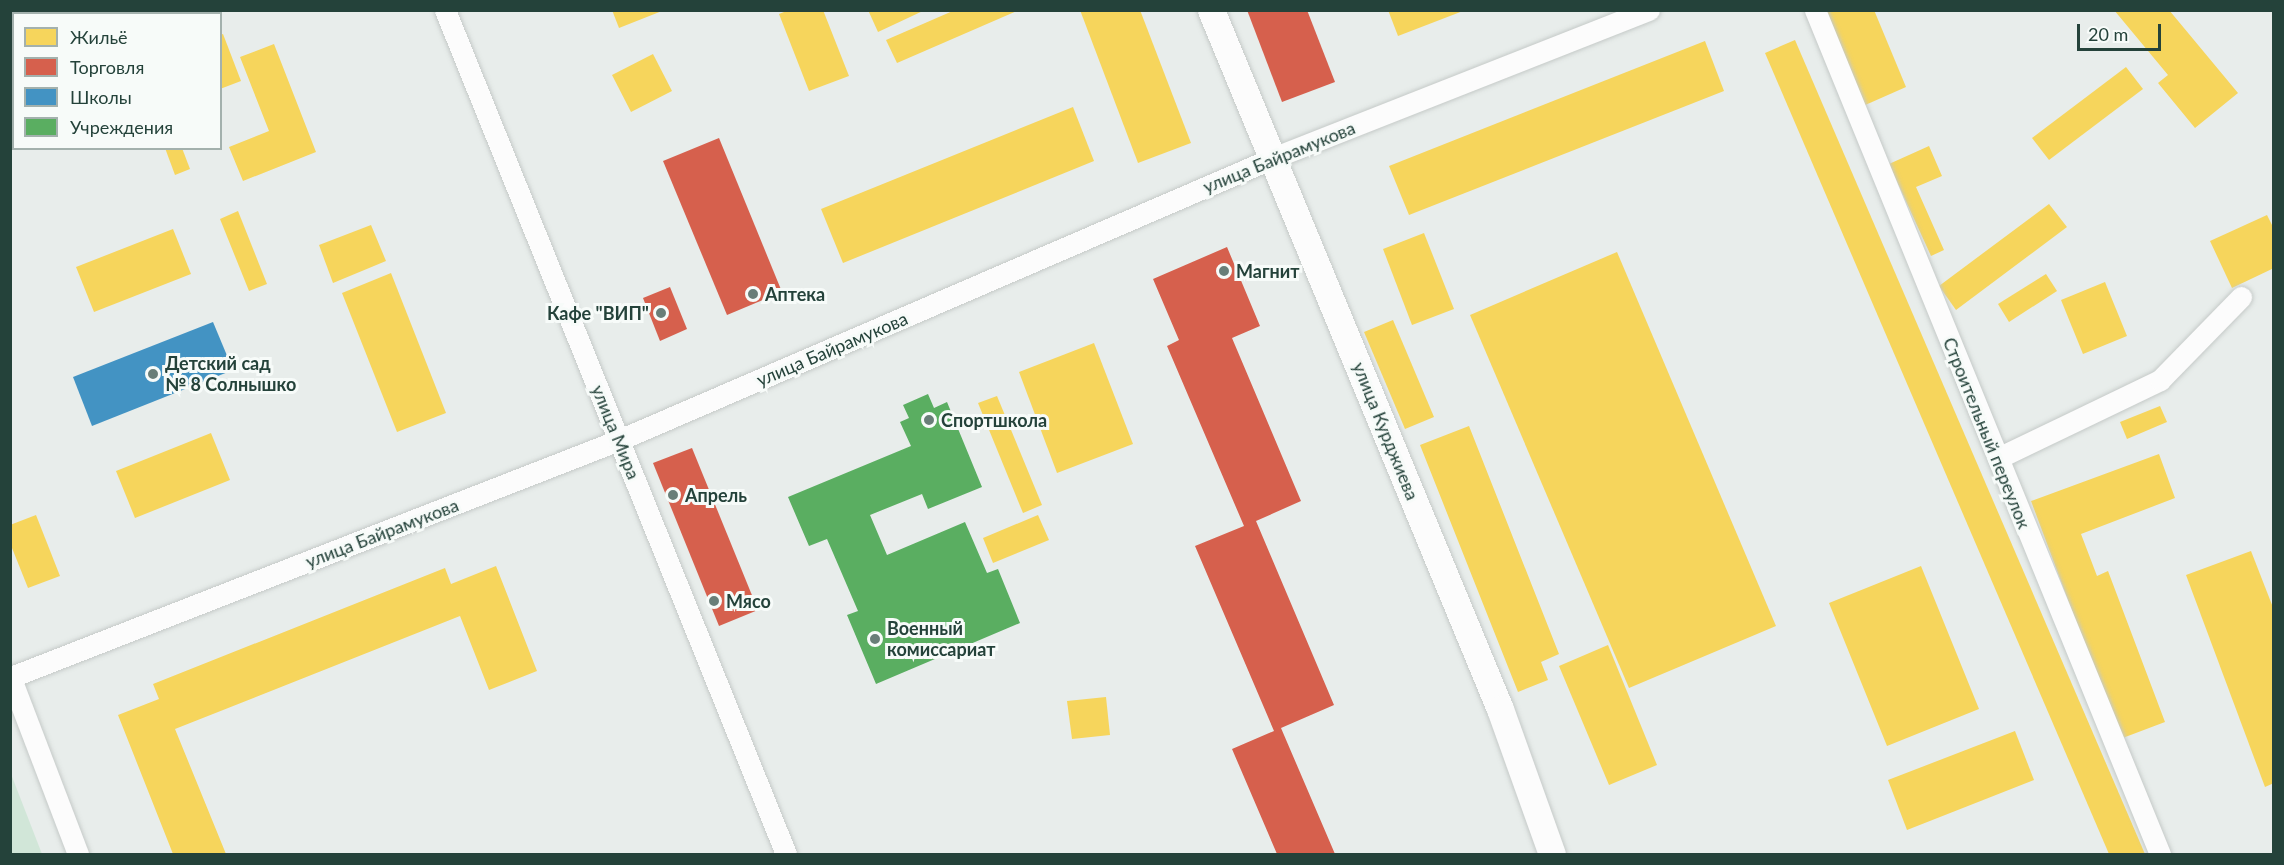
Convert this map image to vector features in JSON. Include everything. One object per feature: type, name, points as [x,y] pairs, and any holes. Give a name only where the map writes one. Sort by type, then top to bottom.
[{"type":"street","name":"улица Мира","points":[[445,10],[786,855]]},
{"type":"street","name":"улица Курджиева","points":[[1211,10],[1500,709],[1552,855]]},
{"type":"street","name":"улица Байрамукова","points":[[11,676],[620,440],[1273,158],[1649,10]]},
{"type":"street","name":"Строительный переулок","points":[[1815,10],[2160,855]]},
{"type":"street","points":[[1998,458],[2160,380],[2241,297]]},
{"type":"street","points":[[11,676],[78,855]]},
{"type":"green space","points":[[11,774],[42,854],[11,854]]},
{"type":"building: Жильё","points":[[10,10],[26,12],[12,12],[12,39]]},
{"type":"building: Жильё","points":[[612,10],[662,10],[662,11],[619,28]]},
{"type":"building: Жильё","points":[[789,10],[823,10],[849,76],[809,91],[779,14]]},
{"type":"building: Жильё","points":[[868,10],[925,10],[878,32]]},
{"type":"building: Жильё","points":[[955,10],[1019,10],[897,63],[886,40]]},
{"type":"building: Жильё","points":[[1080,10],[1140,10],[1191,143],[1138,163]]},
{"type":"building: Жильё","points":[[1388,10],[1463,10],[1463,11],[1398,36]]},
{"type":"building: Жильё","points":[[1823,10],[1874,10],[1906,87],[1863,106]]},
{"type":"building: Жильё","points":[[2114,10],[2169,10],[2238,93],[2195,128],[2158,83],[2168,75]]},
{"type":"building: Жильё","points":[[222,34],[241,81],[222,88]]},
{"type":"building: Жильё","points":[[1795,40],[2145,854],[2109,854],[1765,53]]},
{"type":"building: Жильё","points":[[1705,41],[1724,91],[1409,215],[1389,166]]},
{"type":"building: Жильё","points":[[274,44],[316,152],[243,181],[229,147],[269,131],[240,57]]},
{"type":"building: Жильё","points":[[653,54],[672,91],[631,112],[612,75]]},
{"type":"building: Жильё","points":[[2126,67],[2143,89],[2049,160],[2032,138]]},
{"type":"building: Жильё","points":[[1073,107],[1094,161],[843,263],[821,209]]},
{"type":"building: Жильё","points":[[1929,146],[1942,176],[1916,187],[1944,250],[1931,256],[1889,164]]},
{"type":"building: Жильё","points":[[166,150],[183,150],[190,169],[175,175]]},
{"type":"building: Жильё","points":[[2049,204],[2067,227],[1956,310],[1939,286]]},
{"type":"building: Жильё","points":[[238,211],[267,284],[249,291],[220,219]]},
{"type":"building: Жильё","points":[[2267,215],[2274,229],[2274,268],[2232,288],[2210,241]]},
{"type":"building: Жильё","points":[[371,225],[386,261],[333,283],[319,245]]},
{"type":"building: Жильё","points":[[173,229],[191,274],[94,312],[76,267]]},
{"type":"building: Жильё","points":[[1424,233],[1454,309],[1412,325],[1383,249]]},
{"type":"building: Жильё","points":[[1617,252],[1776,626],[1629,688],[1470,315]]},
{"type":"building: Жильё","points":[[391,273],[446,413],[397,432],[342,293]]},
{"type":"building: Жильё","points":[[2046,274],[2057,291],[2009,322],[1998,304]]},
{"type":"building: Жильё","points":[[2105,282],[2127,336],[2083,354],[2061,300]]},
{"type":"building: Жильё","points":[[1393,320],[1434,417],[1405,429],[1364,332]]},
{"type":"building: Жильё","points":[[1094,343],[1133,444],[1057,473],[1019,372]]},
{"type":"building: Жильё","points":[[997,396],[1042,505],[1023,513],[978,403]]},
{"type":"building: Жильё","points":[[2160,406],[2167,422],[2127,439],[2120,422]]},
{"type":"building: Жильё","points":[[1469,426],[1559,654],[1541,662],[1548,680],[1518,692],[1420,445]]},
{"type":"building: Жильё","points":[[211,433],[230,480],[135,518],[116,471]]},
{"type":"building: Жильё","points":[[2159,454],[2175,498],[2081,534],[2097,576],[2108,571],[2165,722],[2120,739],[2031,501]]},
{"type":"building: Жильё","points":[[36,515],[60,576],[28,588],[10,543],[10,525]]},
{"type":"building: Жильё","points":[[1038,515],[1049,540],[993,563],[983,538]]},
{"type":"building: Жильё","points":[[2251,551],[2274,610],[2274,783],[2265,787],[2186,575]]},
{"type":"building: Жильё","points":[[496,566],[537,671],[489,690],[460,616],[175,729],[226,854],[173,854],[118,715],[159,699],[153,684],[445,568],[451,584]]},
{"type":"building: Жильё","points":[[1921,566],[1979,709],[1887,746],[1829,603]]},
{"type":"building: Жильё","points":[[1608,645],[1657,765],[1609,785],[1559,666]]},
{"type":"building: Жильё","points":[[1106,697],[1110,735],[1072,739],[1067,701]]},
{"type":"building: Жильё","points":[[2015,731],[2034,780],[1907,830],[1888,780]]},
{"type":"building: Торговля","points":[[1247,10],[1307,10],[1335,82],[1282,102]]},
{"type":"building: Торговля","points":[[719,138],[782,292],[727,315],[663,161]]},
{"type":"building: Торговля","points":[[1227,247],[1260,326],[1232,338],[1301,501],[1256,521],[1334,705],[1281,728],[1335,854],[1277,854],[1232,749],[1274,731],[1195,546],[1244,526],[1167,346],[1179,340],[1153,279]]},
{"type":"building: Торговля","points":[[670,287],[687,329],[660,341],[643,298]]},
{"type":"building: Торговля","points":[[692,448],[758,610],[719,626],[653,463]]},
{"type":"building: Школы","name":"Детский сад № 8 Солнышко","points":[[213,322],[233,370],[92,426],[73,377]]},
{"type":"building: Учреждения","points":[[928,394],[934,408],[947,402],[982,487],[928,509],[922,494],[870,515],[887,555],[965,522],[987,573],[998,569],[1020,623],[876,684],[847,615],[858,611],[827,539],[809,546],[788,497],[911,446],[900,422],[909,418],[903,405]]},
{"type":"place","name":"Магнит","points":[[1224,271]]},
{"type":"place","name":"Аптека","points":[[753,294]]},
{"type":"place","name":"Кафе \"ВИП\"","points":[[661,313]]},
{"type":"place","name":"Детский сад № 8 Солнышко","points":[[153,374]]},
{"type":"place","name":"Спортшкола","points":[[929,420]]},
{"type":"place","name":"Апрель","points":[[673,495]]},
{"type":"place","name":"Мясо","points":[[714,601]]},
{"type":"place","name":"Военный комиссариат","points":[[875,639]]}]
